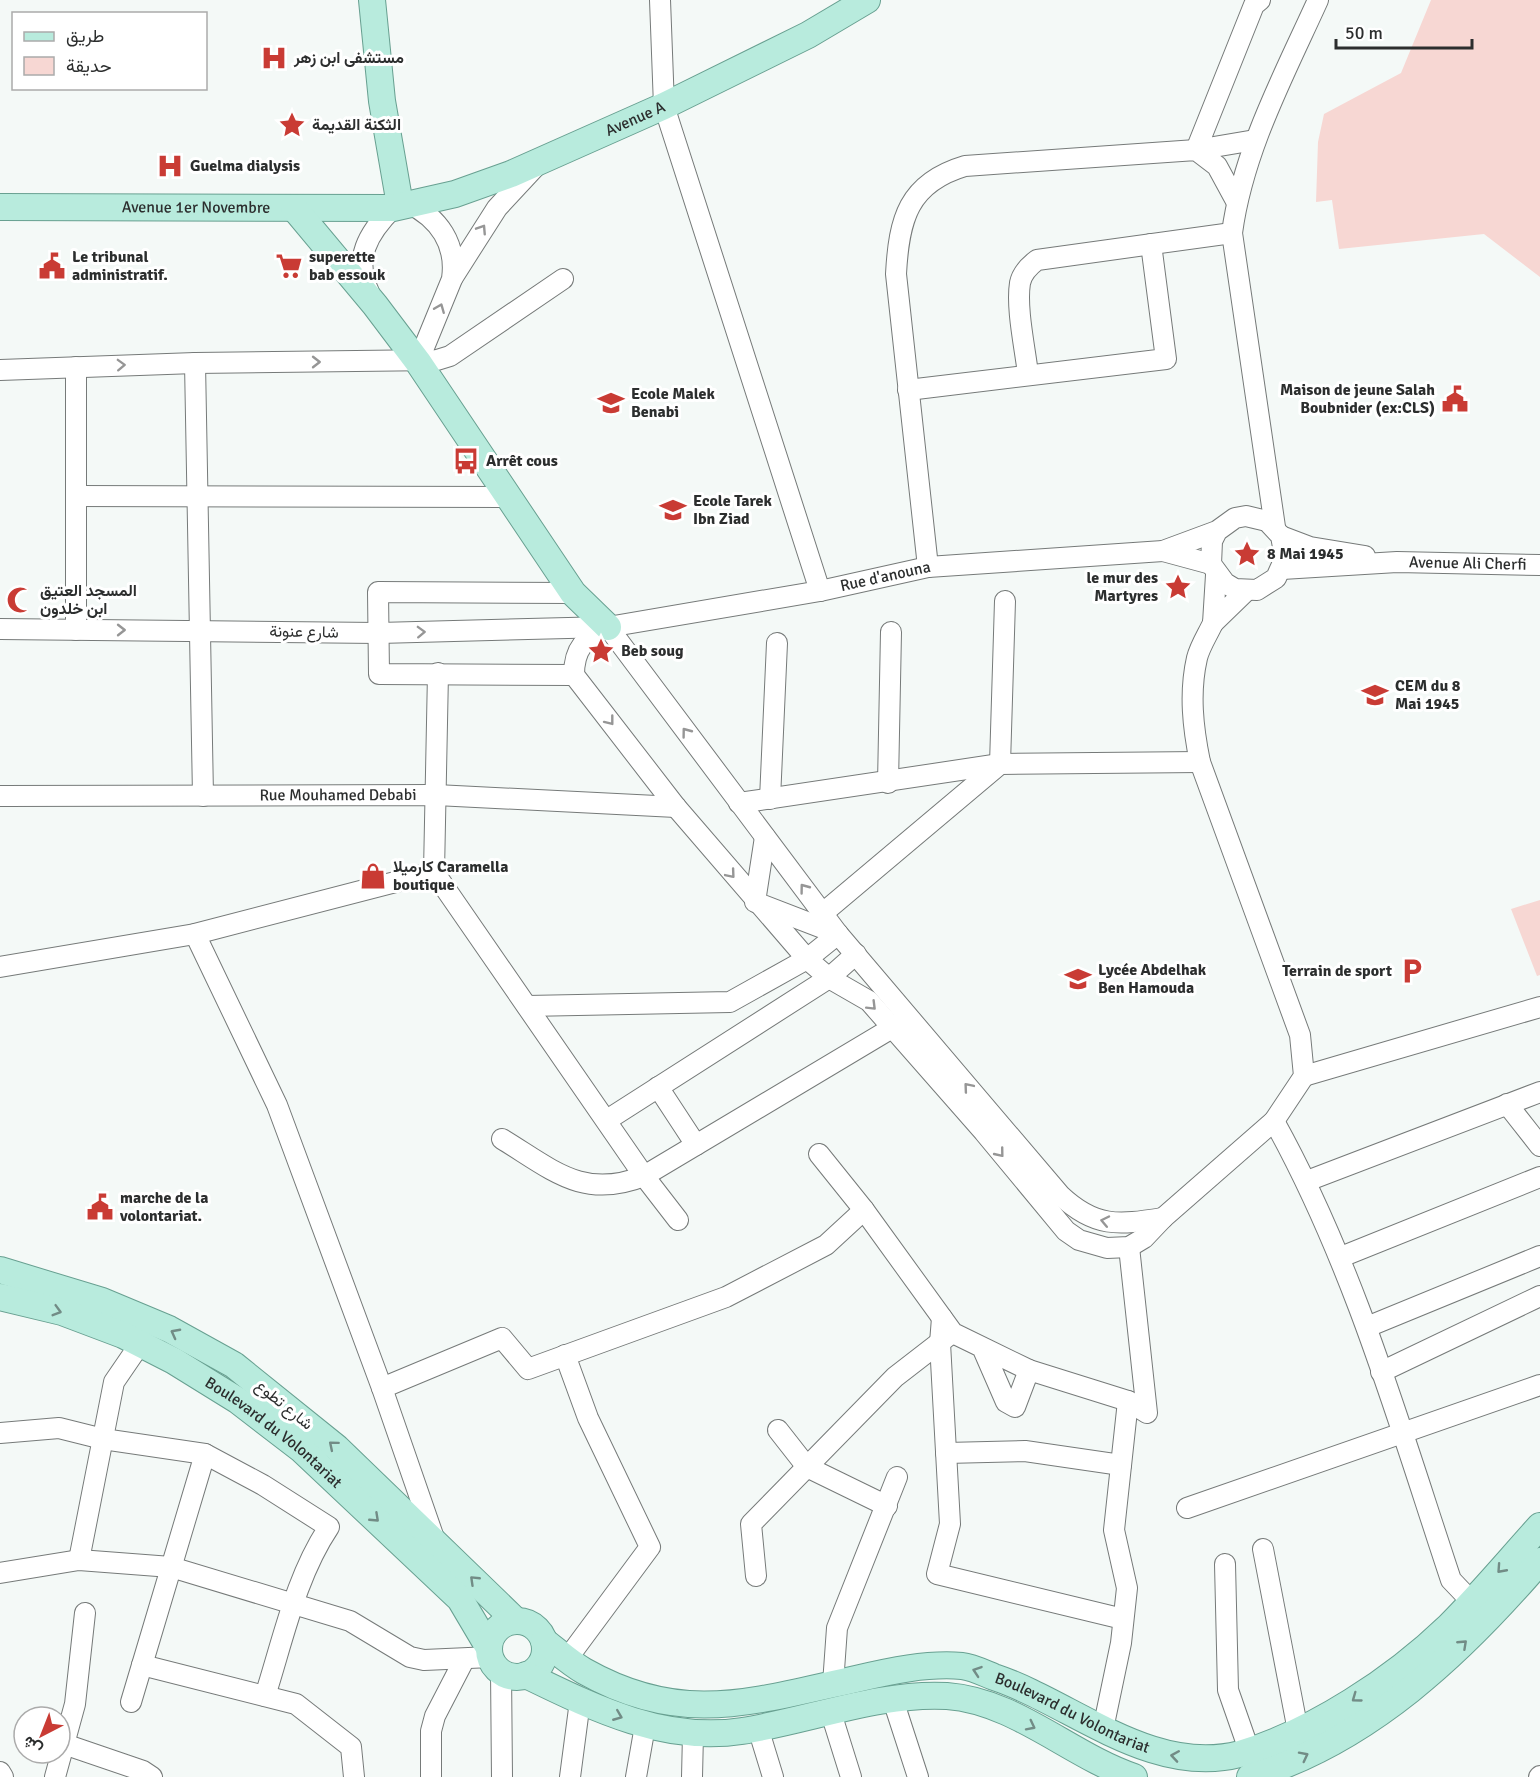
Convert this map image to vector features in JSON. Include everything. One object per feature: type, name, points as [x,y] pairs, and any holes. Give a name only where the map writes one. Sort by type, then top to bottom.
[{"type":"main road","points":[[372,0],[382,101],[400,206]]},
{"type":"main road","name":"Avenue A","points":[[400,206],[455,194],[511,174],[664,106],[808,35],[867,0]]},
{"type":"main road","name":"Avenue 1er Novembre","points":[[0,207],[400,206]]},
{"type":"main road","points":[[294,208],[375,305],[418,362],[573,593],[608,627]]},
{"type":"main road","name":"شارع تطوع","points":[[0,1270],[102,1301],[169,1329],[234,1365],[337,1448],[516,1621]]},
{"type":"main road","name":"Boulevard du Volontariat","points":[[0,1297],[62,1312],[140,1344],[237,1400],[302,1450],[460,1599],[502,1663],[580,1701],[645,1726],[693,1734],[741,1731],[916,1696],[949,1696],[988,1704],[1134,1777]]},
{"type":"main road","name":"Boulevard du Volontariat","points":[[544,1641],[583,1671],[631,1694],[682,1706],[738,1704],[902,1669],[963,1666],[1014,1684],[1103,1729],[1159,1753],[1196,1759],[1239,1755],[1298,1731],[1348,1704],[1400,1666],[1449,1626],[1540,1526]]},
{"type":"main road","points":[[1250,1777],[1278,1769],[1331,1742],[1400,1699],[1494,1615],[1540,1561]]},
{"type":"main road","points":[[516,1621],[533,1626],[544,1641],[543,1658],[533,1671],[502,1663],[491,1640],[500,1627],[516,1621]]},
{"type":"street","points":[[660,0],[664,106],[820,591]]},
{"type":"street","points":[[1196,150],[1254,5],[1260,0]]},
{"type":"street","points":[[1163,1218],[1117,1224],[1096,1220],[1077,1211],[901,1023],[829,978],[807,959],[755,902],[676,807],[574,675],[574,660],[579,646],[590,636],[608,627],[739,803],[856,954],[901,1023],[1066,1232],[1094,1245],[1129,1247],[1144,1238],[1163,1218],[1274,1121],[1304,1076],[1300,1035],[1200,762],[1192,723],[1197,657],[1213,623],[1246,591],[1268,586],[1282,569],[1285,558],[1269,489],[1232,233],[1236,201],[1255,140],[1318,0]]},
{"type":"street","points":[[928,567],[896,274],[897,251],[909,206],[931,180],[965,166],[1076,156],[1196,150],[1255,140]]},
{"type":"street","points":[[1196,150],[1217,166],[1236,201]]},
{"type":"street","points":[[418,362],[452,279],[497,208],[542,160]]},
{"type":"street","points":[[375,305],[363,280],[361,267],[363,248],[382,218],[400,206],[433,218],[443,231],[453,254],[452,279]]},
{"type":"street","points":[[1028,374],[1020,281],[1027,268],[1037,261],[1232,233]]},
{"type":"street","points":[[908,390],[1166,359],[1151,244]]},
{"type":"street","points":[[0,370],[195,363],[418,362],[450,356],[563,279]]},
{"type":"street","points":[[195,363],[203,796]]},
{"type":"street","points":[[76,367],[76,630]]},
{"type":"street","points":[[1258,517],[1269,489]]},
{"type":"street","points":[[76,496],[509,497]]},
{"type":"street","points":[[1163,551],[1217,531],[1235,518],[1258,517],[1278,532],[1310,547],[1397,562]]},
{"type":"street","points":[[1213,623],[1212,541],[1217,531]]},
{"type":"street","points":[[1163,551],[1214,569],[1225,583],[1246,591]]},
{"type":"street","name":"Rue d'anouna","points":[[608,627],[820,591],[928,567],[1163,551]]},
{"type":"street","points":[[1282,569],[1397,562]]},
{"type":"street","name":"Avenue Ali Cherfi","points":[[1397,562],[1540,565]]},
{"type":"street","points":[[573,593],[378,592],[379,674],[574,675]]},
{"type":"street","points":[[823,913],[1000,764],[1005,601]]},
{"type":"street","name":"شارع عنونة","points":[[0,629],[379,633],[608,627]]},
{"type":"street","points":[[888,783],[891,632]]},
{"type":"street","points":[[770,799],[777,643]]},
{"type":"street","points":[[438,673],[434,872],[644,1176],[678,1220]]},
{"type":"street","points":[[739,803],[888,783],[1000,764],[1200,762]]},
{"type":"street","name":"Rue Mouhamed Debabi","points":[[0,796],[436,795],[676,807]]},
{"type":"street","points":[[755,902],[765,837]]},
{"type":"street","points":[[0,967],[195,934],[434,872]]},
{"type":"street","points":[[755,902],[838,933]]},
{"type":"street","points":[[527,1005],[730,1002],[807,959],[838,933]]},
{"type":"street","points":[[195,934],[277,1106],[382,1388],[436,1544]]},
{"type":"street","points":[[607,1120],[829,978],[856,954]]},
{"type":"street","points":[[1304,1076],[1540,1007]]},
{"type":"street","points":[[502,1139],[566,1178],[595,1187],[621,1185],[644,1176],[901,1023]]},
{"type":"street","points":[[658,1087],[696,1145]]},
{"type":"street","points":[[1307,1181],[1540,1092]]},
{"type":"street","points":[[1507,1104],[1540,1146]]},
{"type":"street","points":[[1274,1121],[1307,1181],[1341,1257],[1367,1327],[1451,1580],[1471,1601],[1494,1615]]},
{"type":"street","points":[[819,1154],[864,1210],[945,1331],[1029,1370],[1128,1401],[1147,1413],[1129,1247]]},
{"type":"street","points":[[1341,1257],[1540,1177]]},
{"type":"street","points":[[382,1388],[502,1338],[528,1369],[726,1297],[826,1245],[864,1210]]},
{"type":"street","points":[[1367,1327],[1540,1256]]},
{"type":"street","points":[[1381,1372],[1540,1296]]},
{"type":"street","points":[[945,1331],[946,1453],[950,1524],[937,1574],[1124,1619]]},
{"type":"street","points":[[756,1576],[751,1524],[895,1377],[945,1331]]},
{"type":"street","points":[[79,1560],[114,1382],[140,1344]]},
{"type":"street","points":[[982,1347],[1006,1402],[1015,1407],[1029,1370]]},
{"type":"street","points":[[565,1355],[588,1418],[650,1547],[567,1659]]},
{"type":"street","points":[[1187,1508],[1540,1385]]},
{"type":"street","points":[[1103,1729],[1124,1619],[1127,1588],[1114,1530],[1128,1401]]},
{"type":"street","points":[[0,1433],[59,1428],[103,1439],[206,1454],[263,1485],[329,1527],[318,1543],[294,1604],[265,1696]]},
{"type":"street","points":[[778,1430],[807,1467],[887,1506]]},
{"type":"street","points":[[946,1453],[1025,1450],[1121,1465]]},
{"type":"street","points":[[131,1702],[206,1454]]},
{"type":"street","points":[[833,1684],[837,1628],[897,1478]]},
{"type":"street","points":[[1263,1549],[1298,1731]]},
{"type":"street","points":[[0,1573],[79,1560],[171,1567],[350,1621],[411,1657],[424,1660],[502,1663],[502,1777]]},
{"type":"street","points":[[1225,1564],[1228,1690],[1249,1750]]},
{"type":"street","points":[[72,1715],[84,1613]]},
{"type":"street","points":[[431,1777],[431,1731],[435,1716],[464,1660]]},
{"type":"street","points":[[142,1665],[296,1704],[351,1748],[354,1777]]},
{"type":"street","points":[[893,1700],[918,1777]]},
{"type":"street","points":[[570,1777],[580,1701]]},
{"type":"street","points":[[831,1713],[851,1777]]},
{"type":"street","points":[[636,1777],[645,1726]]},
{"type":"street","points":[[758,1728],[773,1777]]},
{"type":"street","points":[[692,1777],[693,1734]]},
{"type":"street","points":[[72,1746],[145,1775]]},
{"type":"street","points":[[0,1772],[3,1777]]},
{"type":"green space","points":[[1431,0],[1540,0],[1540,277],[1484,234],[1339,249],[1332,200],[1316,202],[1318,142],[1324,114],[1401,73]]},
{"type":"green space","points":[[1540,900],[1540,975],[1537,976],[1511,909]]},
{"type":"place","name":"مستشفى ابن زهر","points":[[274,58]]},
{"type":"place","name":"الثكنة القديمة","points":[[292,125]]},
{"type":"place","name":"Guelma dialysis","points":[[170,166]]},
{"type":"place","name":"Le tribunal administratif.","points":[[52,266]]},
{"type":"place","name":"superette bab essouk","points":[[289,266]]},
{"type":"place","name":"Maison de jeune Salah Boubnider (ex:CLS)","points":[[1455,399]]},
{"type":"place","name":"Ecole Malek Benabi","points":[[611,403]]},
{"type":"place","name":"Arrêt cous","points":[[466,461]]},
{"type":"place","name":"Ecole Tarek Ibn Ziad","points":[[673,510]]},
{"type":"place","name":"8 Mai 1945","points":[[1247,554]]},
{"type":"place","name":"le mur des Martyres","points":[[1178,587]]},
{"type":"place","name":"المسجد العتيق ابن خلدون","points":[[20,600]]},
{"type":"place","name":"Beb soug","points":[[601,651]]},
{"type":"place","name":"CEM du 8 Mai 1945","points":[[1375,695]]},
{"type":"place","name":"كارميلا Caramella boutique","points":[[373,876]]},
{"type":"place","name":"Terrain de sport","points":[[1412,971]]},
{"type":"place","name":"Lycée Abdelhak Ben Hamouda","points":[[1078,979]]},
{"type":"place","name":"marche de la volontariat.","points":[[100,1207]]}]
